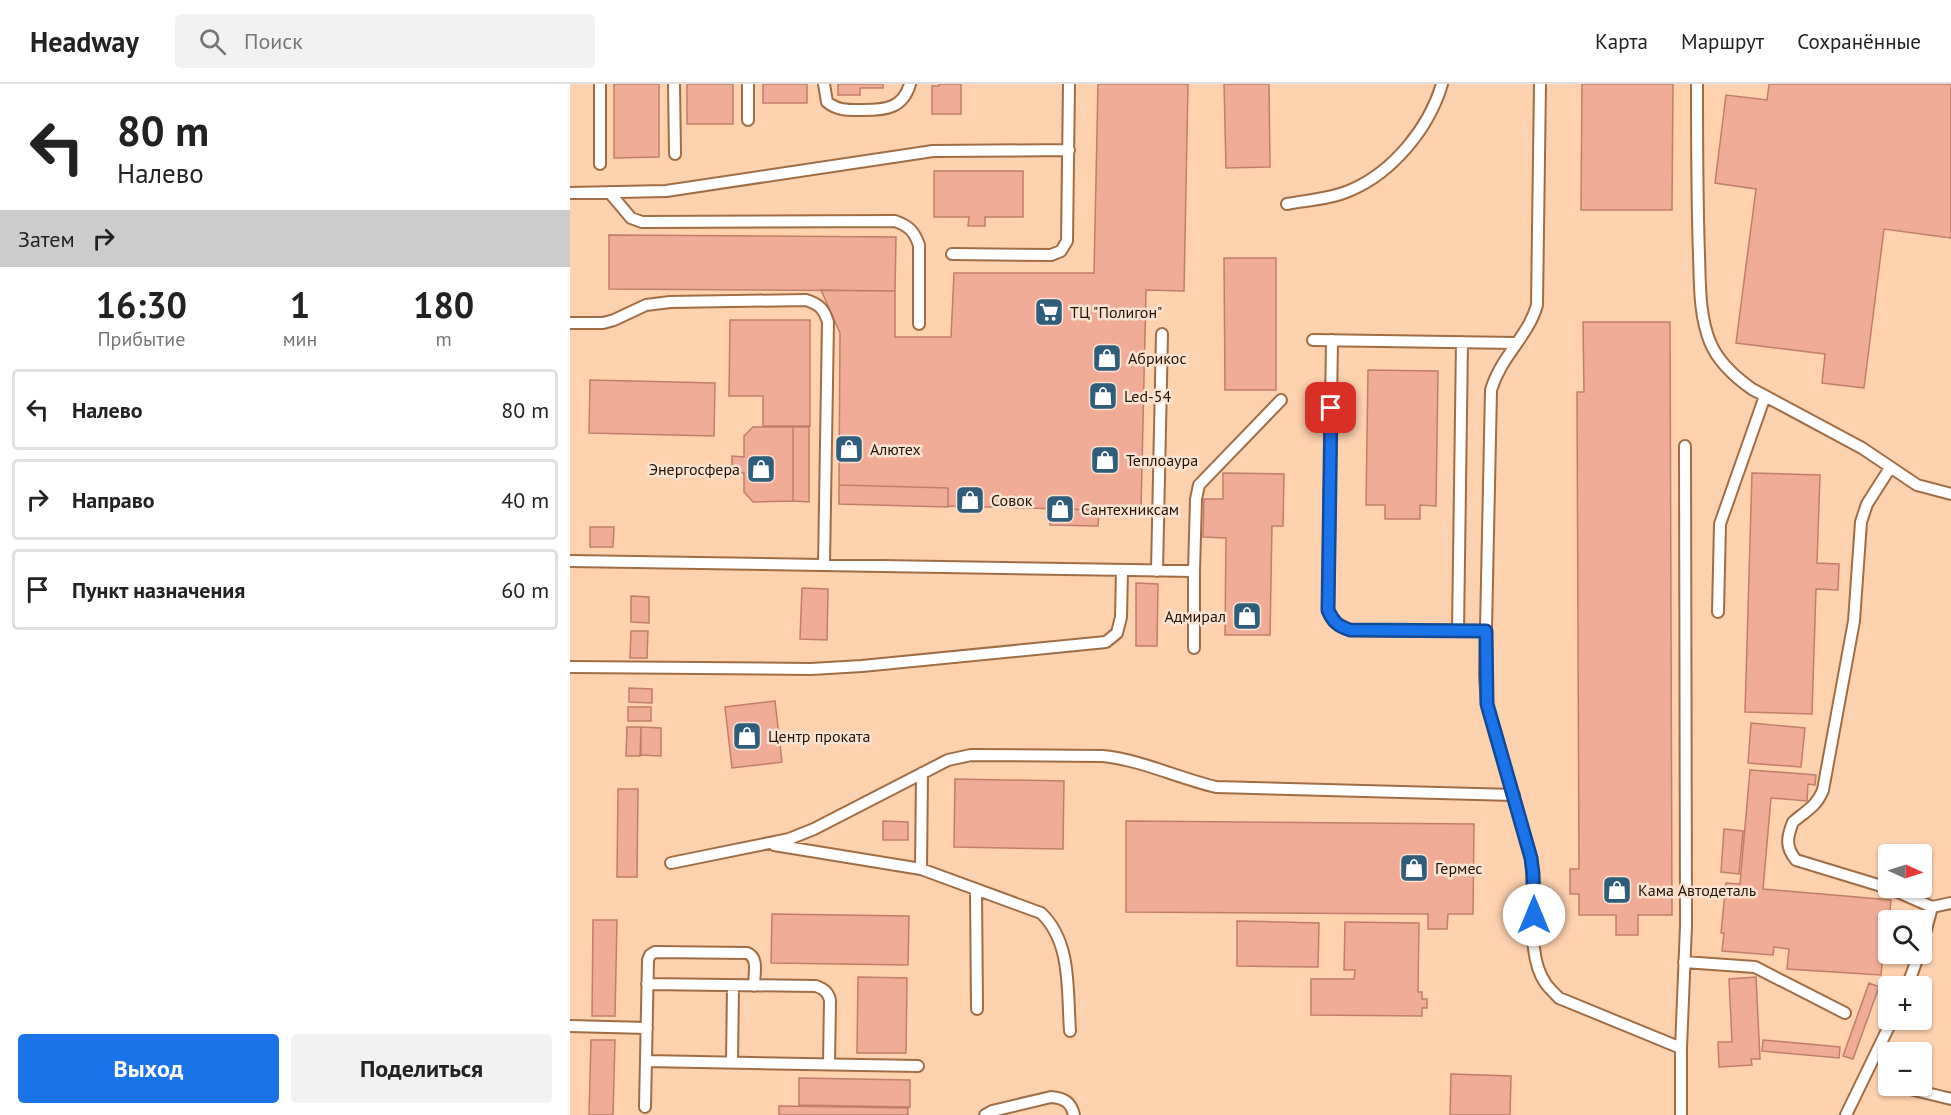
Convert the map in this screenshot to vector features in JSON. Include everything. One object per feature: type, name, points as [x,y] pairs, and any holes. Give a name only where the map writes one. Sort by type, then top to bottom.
[{"type":"lane","points":[[600,84],[600,165]]},
{"type":"lane","points":[[674,84],[675,154]]},
{"type":"lane","points":[[748,84],[748,120]]},
{"type":"lane","points":[[824,84],[827,102],[835,108],[845,110],[891,108],[907,94],[910,84]]},
{"type":"lane","points":[[952,254],[1051,255],[1061,251],[1066,241],[1069,84]]},
{"type":"lane","points":[[1287,204],[1343,193],[1376,175],[1399,156],[1421,129],[1439,95],[1442,84]]},
{"type":"lane","points":[[1540,84],[1537,305],[1533,319],[1496,373],[1491,390],[1486,631],[1487,704],[1531,858],[1534,942],[1537,963],[1545,982],[1559,998],[1681,1048]]},
{"type":"lane","points":[[1697,84],[1697,204],[1701,298],[1710,343],[1726,367],[1745,384],[1862,448],[1917,485],[1951,494]]},
{"type":"lane","points":[[570,193],[666,191],[692,188],[933,151],[1069,150]]},
{"type":"lane","points":[[609,192],[631,218],[642,222],[895,221],[907,225],[915,233],[919,245],[919,324]]},
{"type":"lane","points":[[570,323],[603,323],[646,305],[670,302],[806,300],[824,309],[828,322],[824,564]]},
{"type":"lane","points":[[1157,571],[1162,334]]},
{"type":"lane","points":[[1313,340],[1516,343]]},
{"type":"lane","points":[[1332,340],[1328,610],[1332,621],[1350,630],[1486,631]]},
{"type":"lane","points":[[1458,631],[1462,342]]},
{"type":"lane","points":[[1718,612],[1720,524],[1765,396]]},
{"type":"lane","points":[[1194,648],[1196,500],[1199,485],[1281,400]]},
{"type":"lane","points":[[1681,1115],[1684,962],[1685,446]]},
{"type":"lane","points":[[1878,885],[1796,860],[1787,844],[1792,822],[1820,801],[1854,621],[1861,522],[1867,504],[1890,468]]},
{"type":"lane","points":[[570,561],[1194,571]]},
{"type":"lane","points":[[570,667],[811,669],[1106,642],[1117,633],[1121,616],[1122,570]]},
{"type":"lane","points":[[671,863],[789,839],[814,829],[948,760],[971,755],[1119,758],[1216,787],[1514,795]]},
{"type":"lane","points":[[921,869],[922,773]]},
{"type":"lane","points":[[770,844],[921,869],[1041,913],[1060,939],[1064,954],[1070,1031]]},
{"type":"lane","points":[[976,889],[977,1009]]},
{"type":"lane","points":[[1910,898],[1932,908],[1951,903]]},
{"type":"lane","points":[[645,1107],[647,984],[648,960],[651,955],[655,952],[752,954],[755,959],[754,986]]},
{"type":"lane","points":[[1684,962],[1755,967],[1845,1013]]},
{"type":"lane","points":[[647,984],[823,988],[830,1000],[829,1064]]},
{"type":"lane","points":[[732,1062],[733,986]]},
{"type":"lane","points":[[570,1026],[647,1028]]},
{"type":"lane","points":[[1846,1115],[1887,1030]]},
{"type":"lane","points":[[646,1061],[918,1066]]},
{"type":"lane","points":[[1932,1095],[1951,1100]]},
{"type":"lane","points":[[986,1115],[992,1111],[1052,1097],[1060,1097],[1068,1102],[1074,1115]]},
{"type":"building","points":[[614,84],[659,84],[659,157],[614,158]]},
{"type":"building","points":[[687,84],[733,84],[733,124],[687,124]]},
{"type":"building","points":[[763,84],[807,84],[807,103],[763,103]]},
{"type":"building","points":[[838,84],[883,84],[883,88],[860,88],[860,95],[838,95]]},
{"type":"building","points":[[939,84],[961,84],[961,114],[932,114],[932,86],[939,86]]},
{"type":"building","name":"ТЦ \"Полигон\"","points":[[1098,84],[1188,84],[1184,291],[1146,290],[1141,511],[948,506],[948,488],[839,485],[840,333],[821,290],[895,291],[895,337],[951,337],[954,273],[1094,273]]},
{"type":"building","points":[[1224,84],[1269,84],[1270,167],[1226,168]]},
{"type":"building","points":[[1582,84],[1673,84],[1672,210],[1581,210]]},
{"type":"building","points":[[1769,84],[1951,84],[1951,238],[1884,229],[1864,388],[1822,383],[1825,354],[1736,343],[1756,189],[1715,183],[1726,95],[1767,100]]},
{"type":"building","points":[[934,171],[1023,171],[1023,217],[985,217],[985,226],[968,226],[969,217],[934,217]]},
{"type":"building","points":[[609,235],[896,237],[895,291],[609,289]]},
{"type":"building","points":[[1224,258],[1276,258],[1276,390],[1225,390]]},
{"type":"building","points":[[730,320],[810,320],[810,426],[763,426],[763,396],[729,396]]},
{"type":"building","points":[[1583,322],[1670,322],[1672,915],[1638,915],[1638,935],[1616,935],[1616,915],[1579,915],[1579,894],[1570,894],[1570,869],[1579,869],[1577,392],[1584,392]]},
{"type":"building","points":[[1368,370],[1438,371],[1436,506],[1420,505],[1420,519],[1385,519],[1385,505],[1366,505]]},
{"type":"building","points":[[590,380],[715,383],[714,436],[589,433]]},
{"type":"building","points":[[753,427],[793,427],[793,501],[753,502],[744,492],[744,473],[732,473],[732,456],[744,457],[744,436]]},
{"type":"building","points":[[793,427],[809,427],[809,502],[793,501]]},
{"type":"building","points":[[1223,473],[1284,474],[1283,526],[1272,526],[1270,635],[1225,635],[1226,538],[1203,537],[1204,499],[1223,499]]},
{"type":"building","points":[[1752,473],[1820,475],[1817,563],[1839,564],[1838,590],[1816,589],[1812,714],[1745,712]]},
{"type":"building","points":[[839,485],[948,488],[948,507],[839,504]]},
{"type":"building","points":[[1051,509],[1099,510],[1098,526],[1050,525]]},
{"type":"building","points":[[590,527],[614,527],[613,547],[590,547]]},
{"type":"building","points":[[1136,583],[1158,584],[1157,646],[1136,646]]},
{"type":"building","points":[[802,588],[828,589],[827,640],[800,639]]},
{"type":"building","points":[[631,596],[649,597],[649,623],[631,622]]},
{"type":"building","points":[[631,631],[648,631],[647,658],[630,658]]},
{"type":"building","points":[[629,688],[652,689],[652,703],[629,702]]},
{"type":"building","points":[[775,701],[782,762],[732,768],[725,707]]},
{"type":"building","points":[[628,707],[651,707],[651,721],[628,721]]},
{"type":"building","points":[[1751,723],[1805,728],[1801,767],[1748,763]]},
{"type":"building","points":[[627,727],[641,727],[640,756],[626,756]]},
{"type":"building","points":[[641,727],[661,728],[661,756],[641,755]]},
{"type":"building","points":[[1750,770],[1816,775],[1815,785],[1808,784],[1807,801],[1771,798],[1763,889],[1891,900],[1890,910],[1878,910],[1878,964],[1882,964],[1881,975],[1787,969],[1789,949],[1774,947],[1773,955],[1722,951],[1724,933],[1721,933],[1726,883],[1740,884]]},
{"type":"building","points":[[955,779],[1064,781],[1063,849],[954,847]]},
{"type":"building","points":[[618,789],[638,789],[637,877],[617,877]]},
{"type":"building","points":[[883,821],[908,822],[908,840],[883,840]]},
{"type":"building","points":[[1126,821],[1474,824],[1473,914],[1448,914],[1447,929],[1428,929],[1428,914],[1126,912]]},
{"type":"building","points":[[1724,829],[1743,831],[1739,874],[1721,872]]},
{"type":"building","points":[[772,914],[909,916],[908,965],[771,963]]},
{"type":"building","points":[[593,920],[617,920],[615,1016],[592,1016]]},
{"type":"building","points":[[1237,921],[1319,923],[1318,967],[1237,966]]},
{"type":"building","points":[[1345,922],[1419,923],[1418,992],[1422,992],[1422,999],[1427,999],[1427,1008],[1422,1008],[1422,1016],[1311,1015],[1311,979],[1354,979],[1355,970],[1344,970]]},
{"type":"building","points":[[858,977],[907,978],[906,1053],[857,1053]]},
{"type":"building","points":[[1756,977],[1760,1059],[1751,1059],[1752,1065],[1719,1067],[1718,1042],[1732,1042],[1729,979]]},
{"type":"building","points":[[1869,983],[1878,987],[1853,1059],[1843,1056]]},
{"type":"building","points":[[591,1040],[615,1040],[613,1115],[589,1115]]},
{"type":"building","points":[[1763,1040],[1840,1047],[1839,1058],[1762,1051]]},
{"type":"building","points":[[1451,1074],[1511,1076],[1510,1115],[1450,1115]]},
{"type":"building","points":[[1451,1074],[1511,1076],[1510,1115],[1450,1115]]},
{"type":"building","points":[[799,1078],[910,1080],[910,1107],[799,1105]]},
{"type":"building","points":[[779,1106],[908,1108],[908,1115],[779,1115]]},
{"type":"place","name":"ТЦ \"Полигон\"","points":[[1049,312]]},
{"type":"place","name":"Абрикос","points":[[1107,358]]},
{"type":"place","name":"Led-54","points":[[1103,396]]},
{"type":"place","name":"Алютех","points":[[849,449]]},
{"type":"place","name":"Теплоаура","points":[[1105,460]]},
{"type":"place","name":"Энергосфера","points":[[761,469]]},
{"type":"place","name":"Совок","points":[[970,500]]},
{"type":"place","name":"Сантехниксам","points":[[1060,509]]},
{"type":"place","name":"Адмирал","points":[[1247,616]]},
{"type":"place","name":"Центр проката","points":[[747,736]]},
{"type":"place","name":"Гермес","points":[[1414,868]]},
{"type":"place","name":"Кама Автодеталь","points":[[1617,890]]},
{"type":"route","points":[[1331,408],[1328,610],[1332,621],[1350,630],[1486,631],[1487,704],[1531,858],[1534,915]]}]
